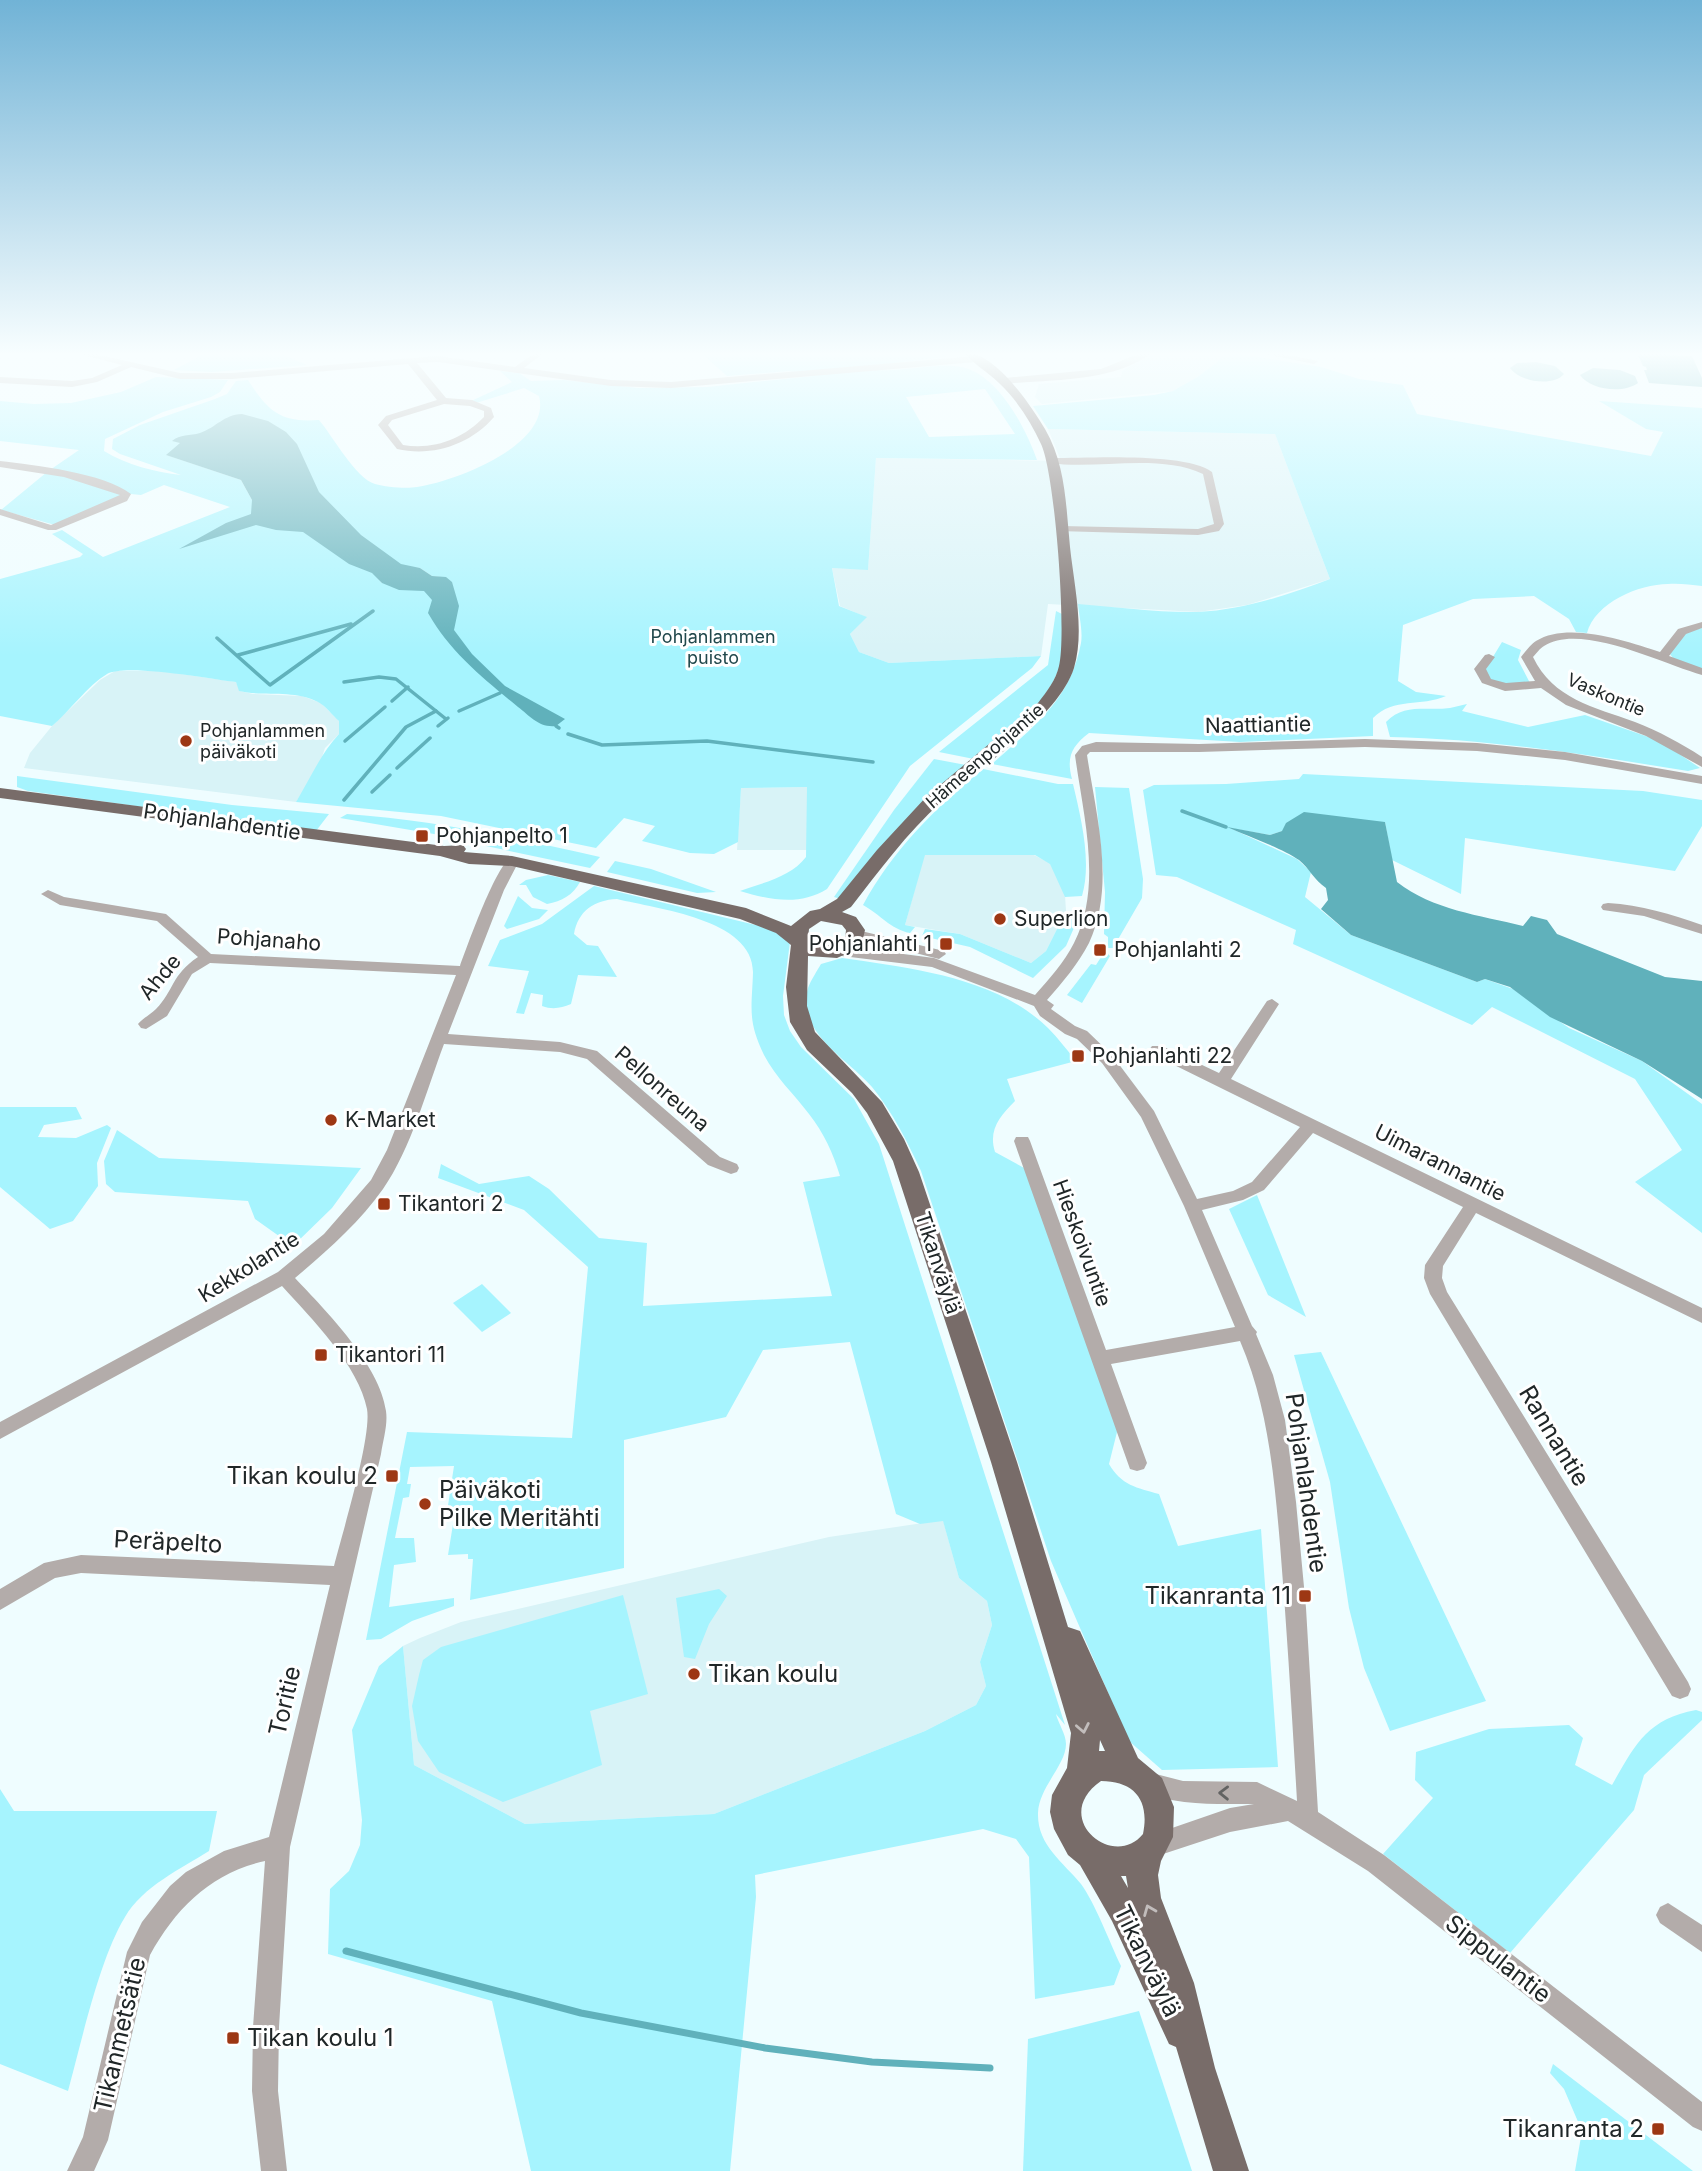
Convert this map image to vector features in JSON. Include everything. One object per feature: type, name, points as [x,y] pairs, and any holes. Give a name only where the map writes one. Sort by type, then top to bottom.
[{"type":"main road","name":"Hämeenpohjantie","points":[[818,915],[844,903],[933,800],[1044,706],[1060,684],[1067,666],[1071,629],[1062,529],[1054,461],[1051,453]]},
{"type":"main road","name":"Pohjanlahdentie","points":[[0,793],[444,851],[452,856],[504,860],[746,914],[783,929],[799,942]]},
{"type":"main road","name":"Hämeenpohjantie","points":[[855,929],[866,875]]},
{"type":"main road","name":"Pohjanlahdentie","points":[[746,914],[818,915]]},
{"type":"main road","points":[[796,985],[815,961],[838,952],[854,943],[855,929],[841,918],[818,915],[800,926],[799,942],[810,950],[838,952]]},
{"type":"main road","name":"Tikanväylä","points":[[799,942],[795,1006],[799,1024],[808,1039],[858,1087],[880,1115],[900,1149],[1037,1568],[1086,1733],[1082,1773]]},
{"type":"main road","name":"Tikanväylä","points":[[1037,1568],[1137,1775]]},
{"type":"main road","points":[[1097,1766],[1137,1775],[1160,1807],[1161,1822],[1150,1849],[1122,1863],[1092,1856],[1082,1848],[1069,1830],[1064,1808],[1072,1783],[1082,1773],[1097,1766]]},
{"type":"main road","name":"Tikanväylä","points":[[1150,1849],[1142,1875],[1145,1898],[1178,1983],[1198,2068],[1231,2171]]},
{"type":"main road","name":"Tikanväylä","points":[[1092,1856],[1123,1910],[1198,2068]]},
{"type":"street","points":[[1054,461],[1181,464],[1203,468],[1208,472],[1219,524],[1215,529],[1198,532],[1062,529]]},
{"type":"street","points":[[0,464],[61,473],[126,494],[123,499],[52,528],[0,512]]},
{"type":"street","points":[[1662,658],[1677,632],[1685,627],[1702,625]]},
{"type":"street","name":"Vaskontie","points":[[1702,672],[1607,640],[1583,636],[1553,638],[1539,643],[1527,657],[1541,684],[1571,703],[1663,738],[1702,763]]},
{"type":"street","points":[[1489,657],[1480,669],[1486,681],[1505,687],[1541,684]]},
{"type":"street","name":"Naattiantie","points":[[1039,1002],[1066,971],[1080,948],[1094,906],[1096,862],[1080,755],[1086,749],[1096,746],[1199,748],[1420,744],[1565,756],[1702,780]]},
{"type":"street","name":"Kekkolantie","points":[[0,1431],[284,1277],[330,1239],[377,1184],[395,1150],[499,885],[504,860]]},
{"type":"street","name":"Pohjanaho","points":[[48,894],[60,901],[161,917],[207,958],[464,971]]},
{"type":"street","points":[[1608,907],[1658,913],[1702,930]]},
{"type":"street","name":"Pohjanlahdentie","points":[[855,929],[975,967],[1014,987],[1018,994]]},
{"type":"street","name":"Pohjanlahdentie","points":[[838,952],[934,963],[1039,1002],[1045,1012],[1070,1030],[1083,1035],[1107,1059],[1137,1098],[1159,1136],[1248,1332],[1264,1376],[1280,1455],[1296,1608],[1308,1802],[1297,1814]]},
{"type":"street","name":"Ahde","points":[[146,1024],[162,1012],[187,971],[207,958]]},
{"type":"street","points":[[1221,1082],[1272,1004]]},
{"type":"street","name":"Pellonreuna","points":[[438,1038],[559,1047],[592,1055],[715,1161],[731,1168]]},
{"type":"street","name":"Uimarannantie","points":[[1157,1050],[1702,1316]]},
{"type":"street","points":[[1192,1206],[1237,1196],[1258,1186],[1311,1125]]},
{"type":"street","name":"Hieskoivuntie","points":[[1022,1141],[1137,1463]]},
{"type":"street","name":"Rannantie","points":[[1473,1205],[1434,1265],[1433,1278],[1439,1294],[1680,1689]]},
{"type":"street","name":"Toritie","points":[[274,2171],[265,2091],[278,1847],[371,1454],[377,1411],[369,1387],[356,1364],[284,1277]]},
{"type":"street","points":[[1100,1359],[1248,1332]]},
{"type":"street","name":"Peräpelto","points":[[0,1600],[51,1570],[81,1564],[341,1576]]},
{"type":"street","name":"Sippulantie","points":[[1137,1775],[1183,1792],[1257,1793],[1297,1814],[1376,1863],[1702,2118]]},
{"type":"street","points":[[1150,1849],[1230,1820],[1297,1814]]},
{"type":"street","name":"Tikanmetsätie","points":[[80,2171],[95,2140],[139,1952],[146,1938],[164,1910],[185,1887],[211,1867],[239,1855],[278,1847]]},
{"type":"street","points":[[1668,1915],[1702,1940]]},
{"type":"shaded area","points":[[301,453],[319,492],[361,535],[401,564],[420,568],[432,576],[446,577],[452,582],[459,606],[454,630],[472,654],[505,686],[565,719],[556,726],[540,723],[480,675],[437,627],[428,613],[432,600],[424,591],[399,590],[382,583],[372,573],[349,564],[303,532],[256,525],[179,549],[226,523],[251,514],[252,500],[241,480],[166,455]]},
{"type":"shaded area","points":[[1058,453],[1282,453],[1330,579],[1247,605],[1198,612],[1048,604],[1041,656],[889,663],[859,652],[850,634],[866,617],[840,606],[832,568],[868,569],[876,458],[1061,461]]},
{"type":"shaded area","name":"Pohjanlammen päiväkoti","points":[[115,671],[161,671],[236,682],[240,691],[253,694],[302,696],[321,703],[339,721],[339,734],[325,748],[319,766],[296,802],[24,768],[30,753],[52,726],[100,680]]},
{"type":"shaded area","points":[[808,787],[807,850],[737,850],[741,788]]},
{"type":"shaded area","points":[[1304,812],[1385,822],[1397,882],[1426,899],[1457,910],[1523,926],[1531,916],[1547,920],[1557,934],[1665,977],[1702,981],[1702,1099],[1642,1061],[1550,1017],[1510,987],[1485,979],[1477,982],[1351,935],[1321,909],[1328,900],[1326,888],[1299,860],[1227,827],[1270,835],[1282,831],[1286,823]]},
{"type":"shaded area","points":[[924,855],[1034,855],[1050,863],[1065,895],[1066,911],[1046,951],[1031,963],[960,934],[905,925]]},
{"type":"shaded area","name":"Tikan koulu","points":[[943,1520],[959,1578],[987,1601],[992,1625],[980,1662],[986,1686],[976,1705],[925,1731],[714,1814],[525,1824],[414,1765],[403,1646],[420,1638],[461,1622],[829,1537]]},
{"type":"green space","name":"Pohjanlammen puisto","points":[[74,453],[108,453],[141,467],[181,475],[119,453],[171,453],[167,455],[241,480],[252,500],[287,505],[223,453],[343,453],[360,474],[375,484],[407,488],[454,477],[504,453],[1034,453],[1037,460],[876,458],[868,570],[832,568],[839,606],[867,617],[850,634],[859,652],[889,663],[1041,656],[1032,668],[910,766],[827,889],[806,898],[785,900],[740,891],[792,870],[806,857],[807,787],[741,788],[738,842],[714,854],[690,853],[642,841],[655,826],[624,818],[596,848],[441,816],[296,802],[321,758],[339,734],[339,721],[326,708],[309,698],[239,691],[236,682],[131,670],[107,674],[92,685],[52,726],[0,716],[0,579],[80,557],[83,554],[52,534],[62,530],[103,557],[230,507],[164,485],[141,495],[131,494],[55,525],[1,510]],"holes":[[[366,565],[420,568],[432,576],[440,576],[382,583]]]},
{"type":"green space","points":[[1282,453],[1636,453],[1651,456],[1652,453],[1702,453],[1702,586],[1676,584],[1644,587],[1608,604],[1592,622],[1587,633],[1576,632],[1569,619],[1534,596],[1473,599],[1403,625],[1398,681],[1416,692],[1446,696],[1381,711],[1373,718],[1373,736],[1240,742],[1089,733],[1078,743],[1070,758],[1072,779],[992,764],[1048,711],[1068,681],[1081,643],[1078,604],[1168,612],[1215,611],[1265,601],[1330,579]]},
{"type":"green space","points":[[1056,611],[1062,614],[1063,660],[1040,702],[974,759],[939,752],[1048,665]]},
{"type":"green space","points":[[1702,628],[1702,670],[1673,658],[1670,654],[1682,632]]},
{"type":"green space","points":[[1502,642],[1521,650],[1518,660],[1530,683],[1510,685],[1490,680],[1485,670]]},
{"type":"green space","points":[[1467,704],[1462,711],[1528,727],[1585,715],[1660,741],[1700,768],[1688,771],[1502,744],[1390,737],[1386,722],[1400,712]]},
{"type":"green space","points":[[934,759],[966,765],[841,899],[834,897],[894,810]]},
{"type":"green space","points":[[983,769],[1058,784],[1073,784],[1086,855],[1082,896],[1065,897],[1050,864],[1035,855],[925,855],[905,925],[915,927],[910,933],[891,925],[863,905],[887,866],[916,831]]},
{"type":"green space","points":[[1303,774],[1643,791],[1702,800],[1702,826],[1675,871],[1465,838],[1461,894],[1392,860],[1385,822],[1282,831],[1270,835],[1230,828],[1297,859],[1311,872],[1305,897],[1351,935],[1477,982],[1485,979],[1513,989],[1569,1028],[1642,1061],[1702,1104],[1702,1233],[1635,1182],[1682,1150],[1635,1079],[1492,1007],[1472,1025],[1293,944],[1296,930],[1177,877],[1156,875],[1143,790],[1154,785],[1299,779]]},
{"type":"green space","points":[[17,776],[232,805],[329,814],[316,831],[28,791],[17,787]]},
{"type":"green space","points":[[1095,787],[1129,788],[1143,879],[1142,898],[1113,948],[1108,948],[1108,937],[1104,934],[1105,892]]},
{"type":"green space","points":[[347,814],[443,825],[600,857],[590,868],[486,846],[481,842],[340,818]]},
{"type":"green space","points":[[615,861],[651,869],[716,892],[697,893],[607,872]]},
{"type":"green space","points":[[548,875],[580,882],[566,897],[547,904],[533,897],[526,885],[519,885],[526,880]]},
{"type":"green space","points":[[594,886],[781,931],[790,942],[783,996],[784,1015],[790,1031],[801,1047],[854,1099],[879,1144],[1065,1725],[1056,1714],[1066,1744],[1062,1760],[1039,1803],[1042,1835],[1052,1852],[1086,1892],[1121,1966],[1114,1985],[1035,1999],[1029,1857],[1016,1839],[983,1829],[755,1875],[756,1897],[730,2171],[531,2171],[492,2001],[328,1954],[330,1889],[349,1871],[360,1845],[362,1820],[352,1730],[379,1666],[403,1646],[414,1765],[525,1824],[714,1814],[925,1731],[976,1705],[986,1686],[980,1662],[992,1625],[987,1601],[959,1578],[943,1521],[920,1524],[896,1514],[850,1342],[763,1350],[726,1417],[624,1440],[624,1568],[470,1600],[473,1559],[468,1559],[468,1554],[448,1555],[455,1512],[447,1512],[454,1466],[410,1467],[407,1484],[411,1484],[409,1497],[403,1498],[395,1538],[414,1538],[416,1562],[394,1565],[389,1607],[454,1598],[454,1606],[412,1621],[381,1639],[366,1640],[407,1432],[572,1438],[588,1267],[524,1210],[438,1178],[441,1164],[479,1184],[529,1176],[549,1189],[599,1238],[647,1243],[643,1306],[832,1296],[803,1182],[840,1176],[819,1128],[764,1055],[755,1032],[752,1014],[753,972],[749,954],[737,940],[721,928],[700,919],[617,899],[588,908],[579,919],[574,934],[587,945],[598,946],[617,977],[578,975],[571,1004],[557,1008],[542,1006],[543,995],[531,993],[524,1014],[516,1013],[529,971],[488,966],[500,940],[542,924]]},
{"type":"green space","points":[[518,896],[532,908],[548,910],[539,919],[507,929],[504,926]]},
{"type":"green space","points":[[1066,911],[1080,914],[1066,946],[1033,978],[970,947],[922,936],[925,929],[960,934],[1031,963],[1046,951]]},
{"type":"green space","points":[[1103,954],[1110,956],[1082,1003],[1067,995],[1091,964],[1096,965]]},
{"type":"green space","points":[[842,958],[923,971],[978,986],[1003,997],[1048,1028],[1076,1061],[1007,1079],[1015,1101],[994,1130],[995,1152],[1026,1169],[1118,1428],[1109,1464],[1119,1477],[1130,1485],[1159,1494],[1178,1546],[1261,1529],[1278,1767],[1162,1770],[1129,1741],[1051,1561],[921,1171],[880,1097],[826,1044],[809,1018],[806,1004],[812,979],[821,964]]},
{"type":"green space","points":[[0,1107],[76,1107],[82,1119],[44,1125],[38,1137],[76,1138],[107,1125],[111,1128],[97,1163],[98,1186],[73,1221],[50,1229],[0,1187]]},
{"type":"green space","points":[[117,1130],[159,1158],[361,1168],[332,1208],[293,1246],[255,1219],[248,1201],[115,1192],[106,1184],[104,1161]]},
{"type":"green space","points":[[1257,1195],[1306,1317],[1268,1295],[1229,1209]]},
{"type":"green space","points":[[482,1284],[511,1313],[482,1332],[453,1303]]},
{"type":"green space","points":[[1321,1352],[1486,1701],[1390,1731],[1364,1668],[1349,1608],[1330,1482],[1294,1355]]},
{"type":"green space","points":[[719,1589],[727,1596],[709,1624],[695,1659],[684,1657],[676,1598]]},
{"type":"green space","points":[[623,1595],[648,1694],[590,1711],[602,1765],[503,1802],[439,1772],[418,1741],[412,1706],[423,1660],[441,1647]]},
{"type":"green space","points":[[1696,1710],[1702,1712],[1702,1720],[1644,1775],[1634,1810],[1510,1953],[1383,1854],[1433,1798],[1415,1780],[1416,1752],[1489,1729],[1569,1725],[1583,1738],[1575,1765],[1612,1785],[1636,1746],[1654,1727],[1679,1714]]},
{"type":"green space","points":[[0,1789],[14,1811],[217,1811],[209,1851],[152,1887],[125,1917],[99,1978],[68,2091],[0,2064]]},
{"type":"green space","points":[[1139,2011],[1192,2171],[1023,2171],[1028,2039]]},
{"type":"green space","points":[[1553,2064],[1693,2171],[1575,2171],[1582,2131],[1564,2089],[1550,2073]]},
{"type":"waterway","points":[[217,638],[270,685],[373,611]]},
{"type":"waterway","points":[[238,655],[351,624]]},
{"type":"waterway","points":[[344,682],[379,677],[396,679],[407,688]]},
{"type":"waterway","points":[[392,701],[407,688]]},
{"type":"waterway","points":[[407,688],[436,711]]},
{"type":"waterway","points":[[459,711],[500,693]]},
{"type":"waterway","points":[[345,741],[385,707]]},
{"type":"waterway","points":[[344,800],[406,727],[436,711]]},
{"type":"waterway","points":[[436,711],[446,719]]},
{"type":"waterway","points":[[438,726],[448,718]]},
{"type":"waterway","points":[[568,734],[602,745],[707,741],[873,762]]},
{"type":"waterway","points":[[397,768],[430,738]]},
{"type":"waterway","points":[[372,792],[390,775]]},
{"type":"waterway","points":[[1182,811],[1226,827]]},
{"type":"waterway","points":[[346,1951],[581,2013],[765,2048],[872,2062],[990,2068]]},
{"type":"place","name":"Pohjanlammen päiväkoti","points":[[186,741]]},
{"type":"place","name":"Pohjanpelto 1","points":[[422,836]]},
{"type":"place","name":"Superlion","points":[[1000,919]]},
{"type":"place","name":"Pohjanlahti 1","points":[[946,944]]},
{"type":"place","name":"Pohjanlahti 2","points":[[1100,950]]},
{"type":"place","name":"Pohjanlahti 22","points":[[1078,1056]]},
{"type":"place","name":"K-Market","points":[[331,1120]]},
{"type":"place","name":"Tikantori 2","points":[[384,1204]]},
{"type":"place","name":"Tikantori 11","points":[[321,1355]]},
{"type":"place","name":"Tikan koulu 2","points":[[392,1476]]},
{"type":"place","name":"Päiväkoti Pilke Meritähti","points":[[425,1504]]},
{"type":"place","name":"Tikanranta 11","points":[[1305,1596]]},
{"type":"place","name":"Tikan koulu","points":[[694,1674]]},
{"type":"place","name":"Tikan koulu 1","points":[[233,2038]]},
{"type":"place","name":"Tikanranta 2","points":[[1658,2129]]}]
